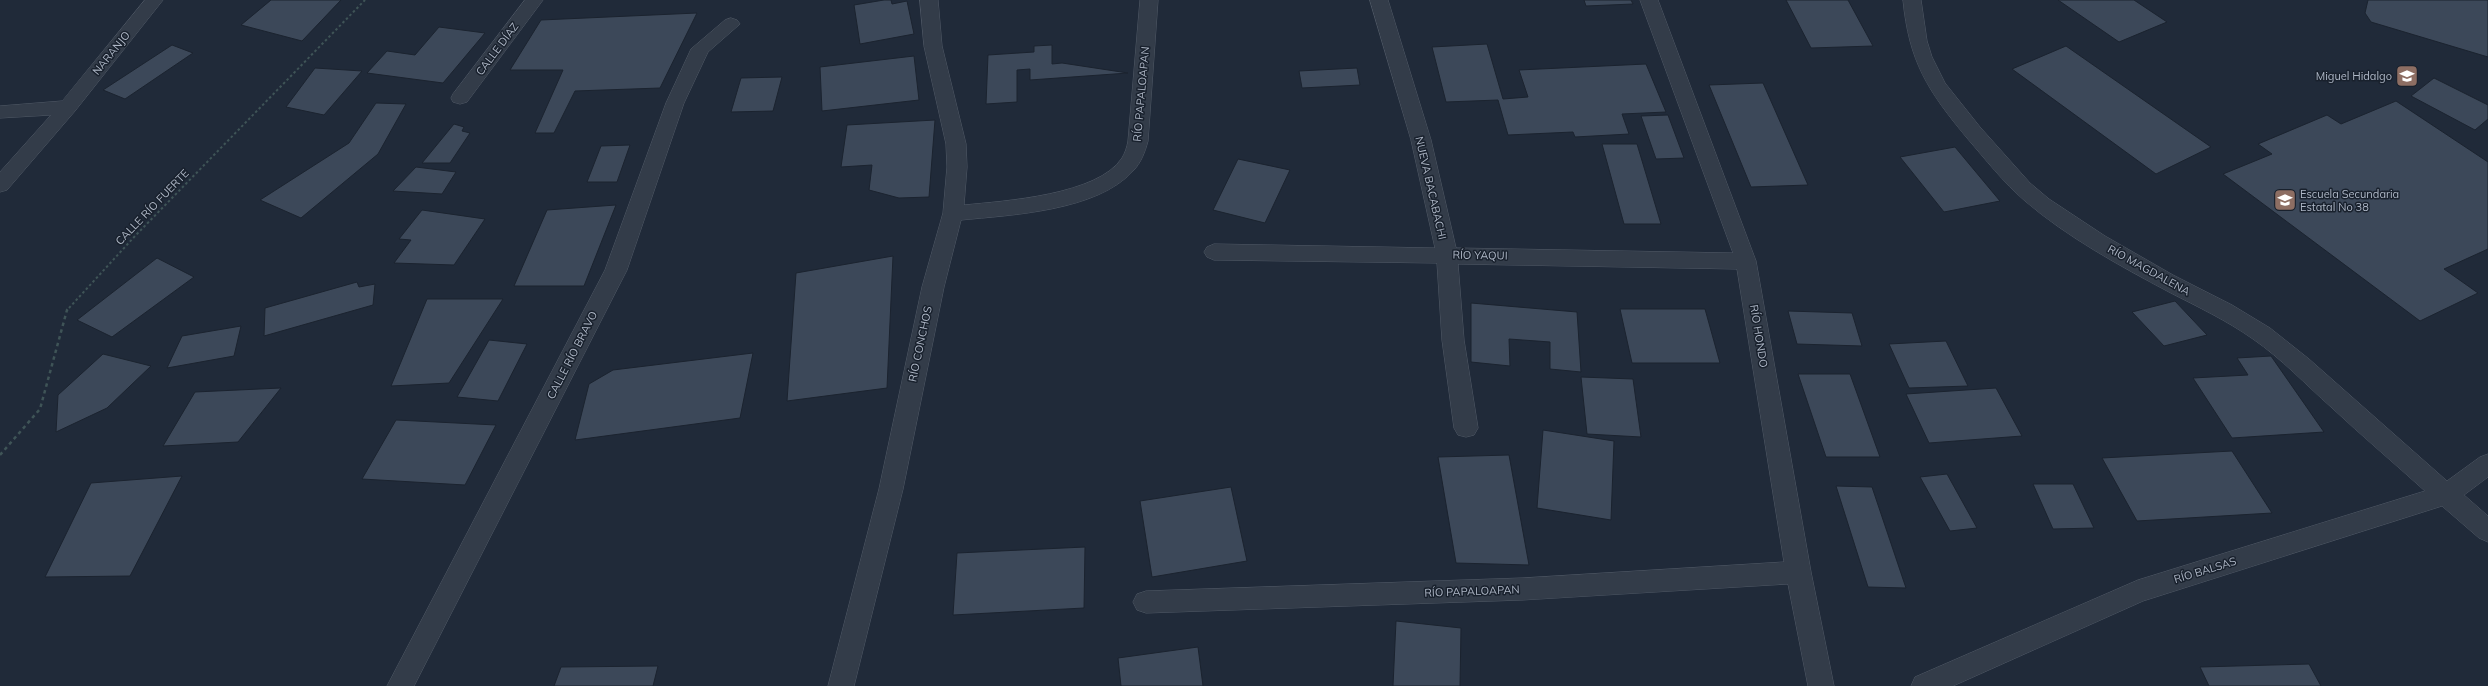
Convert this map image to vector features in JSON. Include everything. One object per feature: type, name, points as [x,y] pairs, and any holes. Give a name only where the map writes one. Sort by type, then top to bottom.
[{"type":"street","name":"NARANJO","points":[[0,186],[68,107],[154,0]]},
{"type":"street","name":"CALLE DÍAZ","points":[[460,98],[534,0]]},
{"type":"street","name":"RÍO CONCHOS","points":[[841,686],[891,489],[933,286],[953,212],[957,167],[956,144],[933,46],[929,0]]},
{"type":"street","name":"RÍO PAPALOAPAN","points":[[953,212],[1051,201],[1113,179],[1125,169],[1134,156],[1138,141],[1149,0]]},
{"type":"street","name":"NUEVA BACABACHI","points":[[1379,0],[1421,140],[1447,255],[1453,340],[1466,428]]},
{"type":"street","name":"RÍO HONDO","points":[[1649,0],[1746,261],[1798,572],[1820,686]]},
{"type":"street","name":"RÍO MAGDALENA","points":[[1912,0],[1914,26],[1922,59],[1941,95],[1999,162],[2041,203],[2118,254],[2234,316],[2262,334],[2320,381],[2338,400],[2488,530]]},
{"type":"street","name":"CALLE RÍO BRAVO","points":[[400,686],[616,270],[675,103],[700,49],[731,24]]},
{"type":"street","points":[[0,112],[68,107]]},
{"type":"street","name":"RÍO YAQUI","points":[[1214,252],[1746,261]]},
{"type":"street","name":"RÍO BALSAS","points":[[1924,686],[2138,591],[2448,494],[2488,464]]},
{"type":"street","name":"RÍO PAPALOAPAN","points":[[1146,602],[1522,589],[1798,572]]},
{"type":"path","name":"CALLE RÍO FUERTE","points":[[0,455],[40,409],[67,310],[136,235],[365,0]]},
{"type":"building","points":[[271,0],[341,0],[302,41],[241,25]]},
{"type":"building","points":[[891,0],[892,4],[907,1],[914,34],[860,44],[854,5]]},
{"type":"building","points":[[1584,0],[1631,0],[1633,4],[1586,6]]},
{"type":"building","points":[[1786,0],[1848,0],[1873,46],[1811,48]]},
{"type":"building","points":[[2058,0],[2134,0],[2167,22],[2119,42]]},
{"type":"building","points":[[2368,0],[2488,0],[2488,57],[2371,22],[2365,13]]},
{"type":"building","points":[[697,13],[660,88],[575,91],[554,133],[535,133],[563,70],[510,70],[541,20]]},
{"type":"building","points":[[439,27],[485,33],[443,83],[367,73],[387,51],[415,55]]},
{"type":"building","points":[[1487,44],[1503,99],[1528,97],[1519,70],[1646,64],[1666,112],[1622,114],[1629,134],[1575,137],[1573,132],[1508,135],[1498,100],[1446,102],[1432,47]]},
{"type":"building","points":[[172,45],[193,53],[125,99],[103,90]]},
{"type":"building","points":[[1052,45],[1052,64],[1062,63],[1128,73],[1030,80],[1030,69],[1017,70],[1017,102],[986,104],[988,55],[1034,52],[1034,46]]},
{"type":"building","points":[[2066,46],[2211,147],[2156,174],[2012,69]]},
{"type":"building","points":[[914,56],[919,100],[822,111],[820,67]]},
{"type":"building","points":[[315,68],[362,71],[324,115],[286,107]]},
{"type":"building","points":[[1357,68],[1360,85],[1302,88],[1299,71]]},
{"type":"building","points":[[782,77],[773,111],[731,112],[741,78]]},
{"type":"building","points":[[2434,78],[2488,105],[2488,119],[2475,130],[2411,96]]},
{"type":"building","points":[[1763,83],[1808,185],[1751,187],[1709,85]]},
{"type":"building","points":[[2396,101],[2488,162],[2488,249],[2444,269],[2478,293],[2420,321],[2223,174],[2272,154],[2258,144],[2327,115],[2341,124]]},
{"type":"building","points":[[376,103],[406,104],[378,154],[301,218],[260,200],[349,143]]},
{"type":"building","points":[[1668,115],[1684,158],[1656,159],[1641,116]]},
{"type":"building","points":[[935,120],[929,197],[899,198],[869,190],[872,165],[841,167],[847,125]]},
{"type":"building","points":[[454,124],[464,127],[462,131],[470,133],[450,163],[422,163]]},
{"type":"building","points":[[1602,144],[1637,144],[1661,224],[1624,224]]},
{"type":"building","points":[[630,145],[617,182],[587,182],[601,146]]},
{"type":"building","points":[[1955,147],[2000,201],[1944,212],[1900,157]]},
{"type":"building","points":[[1238,159],[1290,170],[1265,223],[1213,210]]},
{"type":"building","points":[[416,167],[456,172],[442,194],[393,191]]},
{"type":"building","points":[[616,205],[584,286],[514,286],[547,210]]},
{"type":"building","points":[[422,210],[485,219],[454,265],[394,263],[411,240],[399,239]]},
{"type":"building","points":[[893,256],[887,388],[787,401],[796,273]]},
{"type":"building","points":[[157,258],[194,277],[112,337],[77,320]]},
{"type":"building","points":[[357,282],[359,287],[375,284],[373,305],[264,336],[265,308]]},
{"type":"building","points":[[427,299],[503,299],[449,383],[391,386]]},
{"type":"building","points":[[2175,301],[2207,335],[2164,346],[2132,312]]},
{"type":"building","points":[[1471,303],[1577,312],[1581,372],[1550,369],[1550,342],[1509,339],[1510,366],[1471,362]]},
{"type":"building","points":[[1620,309],[1705,309],[1720,363],[1632,363]]},
{"type":"building","points":[[1788,311],[1852,313],[1862,346],[1797,344]]},
{"type":"building","points":[[241,326],[234,356],[167,368],[182,336]]},
{"type":"building","points":[[489,340],[527,344],[498,401],[457,397]]},
{"type":"building","points":[[1946,341],[1968,386],[1909,388],[1889,344]]},
{"type":"building","points":[[753,353],[740,418],[575,440],[589,384],[613,370]]},
{"type":"building","points":[[103,354],[151,366],[107,408],[56,432],[58,395]]},
{"type":"building","points":[[2271,356],[2324,432],[2232,438],[2193,378],[2248,375],[2237,358]]},
{"type":"building","points":[[1798,374],[1850,374],[1880,457],[1826,457]]},
{"type":"building","points":[[1581,377],[1633,379],[1641,437],[1587,434]]},
{"type":"building","points":[[281,388],[238,442],[163,446],[195,392]]},
{"type":"building","points":[[1996,388],[2022,436],[1929,443],[1906,394]]},
{"type":"building","points":[[396,420],[496,425],[465,485],[362,479]]},
{"type":"building","points":[[1543,430],[1614,441],[1611,520],[1537,508]]},
{"type":"building","points":[[2232,451],[2272,513],[2137,521],[2102,458]]},
{"type":"building","points":[[1509,455],[1529,565],[1456,563],[1438,457]]},
{"type":"building","points":[[1947,474],[1977,528],[1950,531],[1920,477]]},
{"type":"building","points":[[182,476],[130,576],[45,577],[91,483]]},
{"type":"building","points":[[2033,484],[2073,484],[2094,528],[2053,529]]},
{"type":"building","points":[[1836,486],[1872,487],[1906,588],[1868,587]]},
{"type":"building","points":[[1231,487],[1247,561],[1152,577],[1140,501]]},
{"type":"building","points":[[1085,547],[1084,608],[953,615],[957,553]]},
{"type":"building","points":[[1396,621],[1461,628],[1460,686],[1393,686]]},
{"type":"building","points":[[1198,647],[1203,686],[1121,686],[1118,658]]},
{"type":"building","points":[[2309,664],[2321,686],[2209,686],[2200,667]]},
{"type":"building","points":[[658,666],[653,686],[554,686],[561,667]]},
{"type":"place","name":"Miguel Hidalgo","points":[[2407,76]]},
{"type":"place","name":"Escuela Secundaria Estatal No 38","points":[[2285,200]]}]
